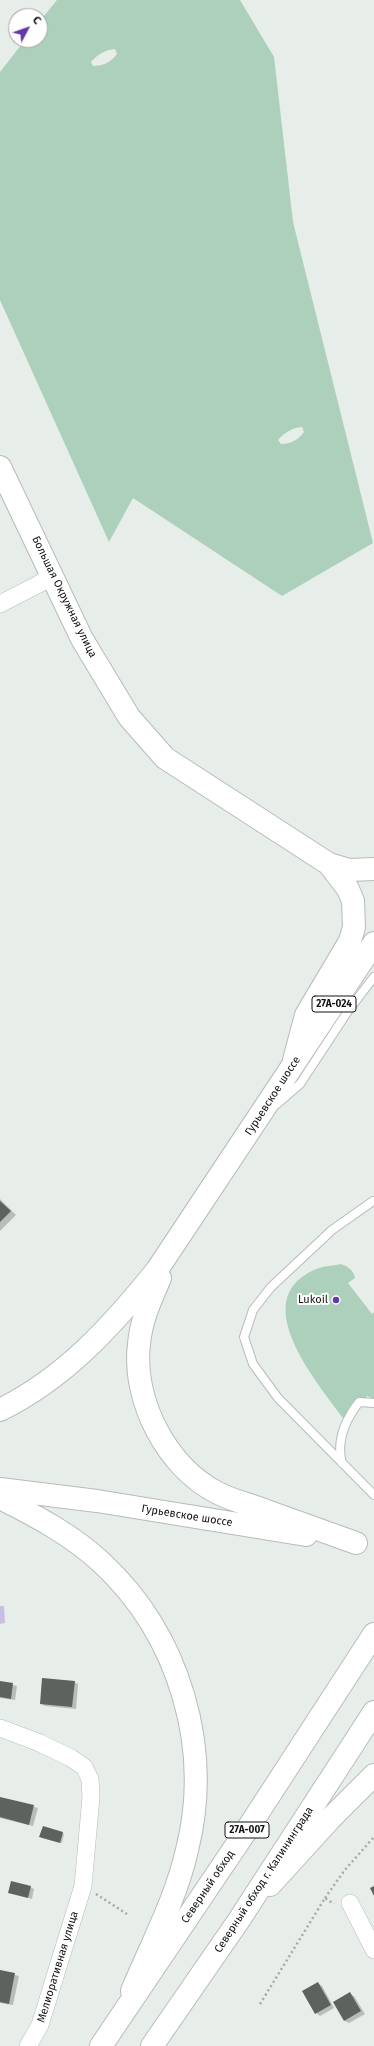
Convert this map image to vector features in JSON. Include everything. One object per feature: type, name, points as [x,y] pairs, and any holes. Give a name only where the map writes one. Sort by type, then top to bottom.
[{"type":"main road","name":"Большая Окружная улица","points":[[0,467],[82,639],[129,717],[165,758],[328,864]]},
{"type":"main road","points":[[328,864],[349,870],[374,869]]},
{"type":"main road","points":[[293,1064],[306,1015],[346,948],[354,927],[353,901],[345,884],[328,864]]},
{"type":"main road","name":"Гурьевское шоссе","points":[[173,1249],[293,1064],[374,943]]},
{"type":"main road","points":[[0,1410],[26,1396],[80,1357],[141,1290],[173,1249]]},
{"type":"main road","points":[[173,1249],[145,1314],[138,1343],[138,1362],[143,1399],[172,1454],[196,1478],[218,1493],[365,1545]]},
{"type":"main road","name":"Гурьевское шоссе","points":[[0,1489],[97,1501],[365,1545]]},
{"type":"main road","points":[[0,1498],[35,1515],[76,1542],[120,1581],[138,1603],[166,1650],[179,1681],[189,1714],[195,1760],[195,1793],[188,1849],[176,1887],[120,2018]]},
{"type":"main road","name":"Северный обход","points":[[120,2018],[252,1822],[372,1637]]},
{"type":"main road","name":"Северный обход г. Калининграда","points":[[152,2046],[239,1920],[374,1712]]},
{"type":"main road","points":[[239,1920],[330,1818],[374,1775]]},
{"type":"main road","name":"27А-007","points":[[101,2046],[120,2018]]},
{"type":"street","points":[[0,604],[39,584],[52,574]]},
{"type":"street","name":"Мелиоративная улица","points":[[0,1728],[40,1743],[71,1758],[84,1767],[90,1779],[91,1798],[83,1886],[40,2025],[28,2046]]},
{"type":"street","points":[[344,1905],[374,1950]]},
{"type":"lane","points":[[254,1124],[300,1084],[348,1011],[374,976]]},
{"type":"lane","points":[[372,1201],[332,1230],[271,1287],[253,1310],[244,1337],[253,1364],[278,1398],[374,1495]]},
{"type":"lane","points":[[342,1463],[339,1453],[343,1430],[349,1415],[359,1402],[374,1402]]},
{"type":"path","points":[[260,2004],[325,1898],[344,1871],[374,1836]]},
{"type":"path","points":[[83,1886],[127,1914]]},
{"type":"path","points":[[325,1898],[344,1905]]},
{"type":"green space","points":[[57,0],[240,0],[274,57],[293,222],[373,543],[282,596],[133,498],[109,542],[0,300],[0,72],[19,48],[48,48],[48,11]],"holes":[[[115,49],[117,54],[110,61],[101,65],[93,66],[91,62],[96,57],[108,50]],[[302,427],[304,432],[294,441],[288,443],[281,444],[278,440],[283,435],[295,428]]]},
{"type":"green space","points":[[341,1264],[352,1271],[355,1278],[348,1283],[372,1314],[374,1312],[374,1399],[367,1396],[356,1412],[346,1422],[306,1366],[294,1344],[287,1322],[286,1302],[294,1284],[314,1270]]},
{"type":"shaded area","points":[[0,1606],[4,1606],[5,1623],[0,1624]]},
{"type":"building","points":[[0,1201],[11,1211],[0,1222]]},
{"type":"building","points":[[42,1678],[75,1681],[72,1707],[40,1704]]},
{"type":"building","points":[[0,1681],[13,1683],[11,1699],[0,1697]]},
{"type":"building","points":[[0,1797],[34,1805],[29,1825],[0,1817]]},
{"type":"building","points":[[43,1826],[63,1832],[60,1843],[39,1837]]},
{"type":"building","points":[[11,1881],[31,1886],[28,1898],[8,1893]]},
{"type":"building","points":[[374,1886],[374,1896],[370,1888]]},
{"type":"building","points":[[0,1970],[15,1973],[9,2004],[0,2002]]},
{"type":"building","points":[[318,1982],[331,2005],[315,2014],[302,1991]]},
{"type":"building","points":[[350,1992],[361,2011],[344,2021],[333,2002]]},
{"type":"place","name":"Lukoil","points":[[336,1300]]}]
